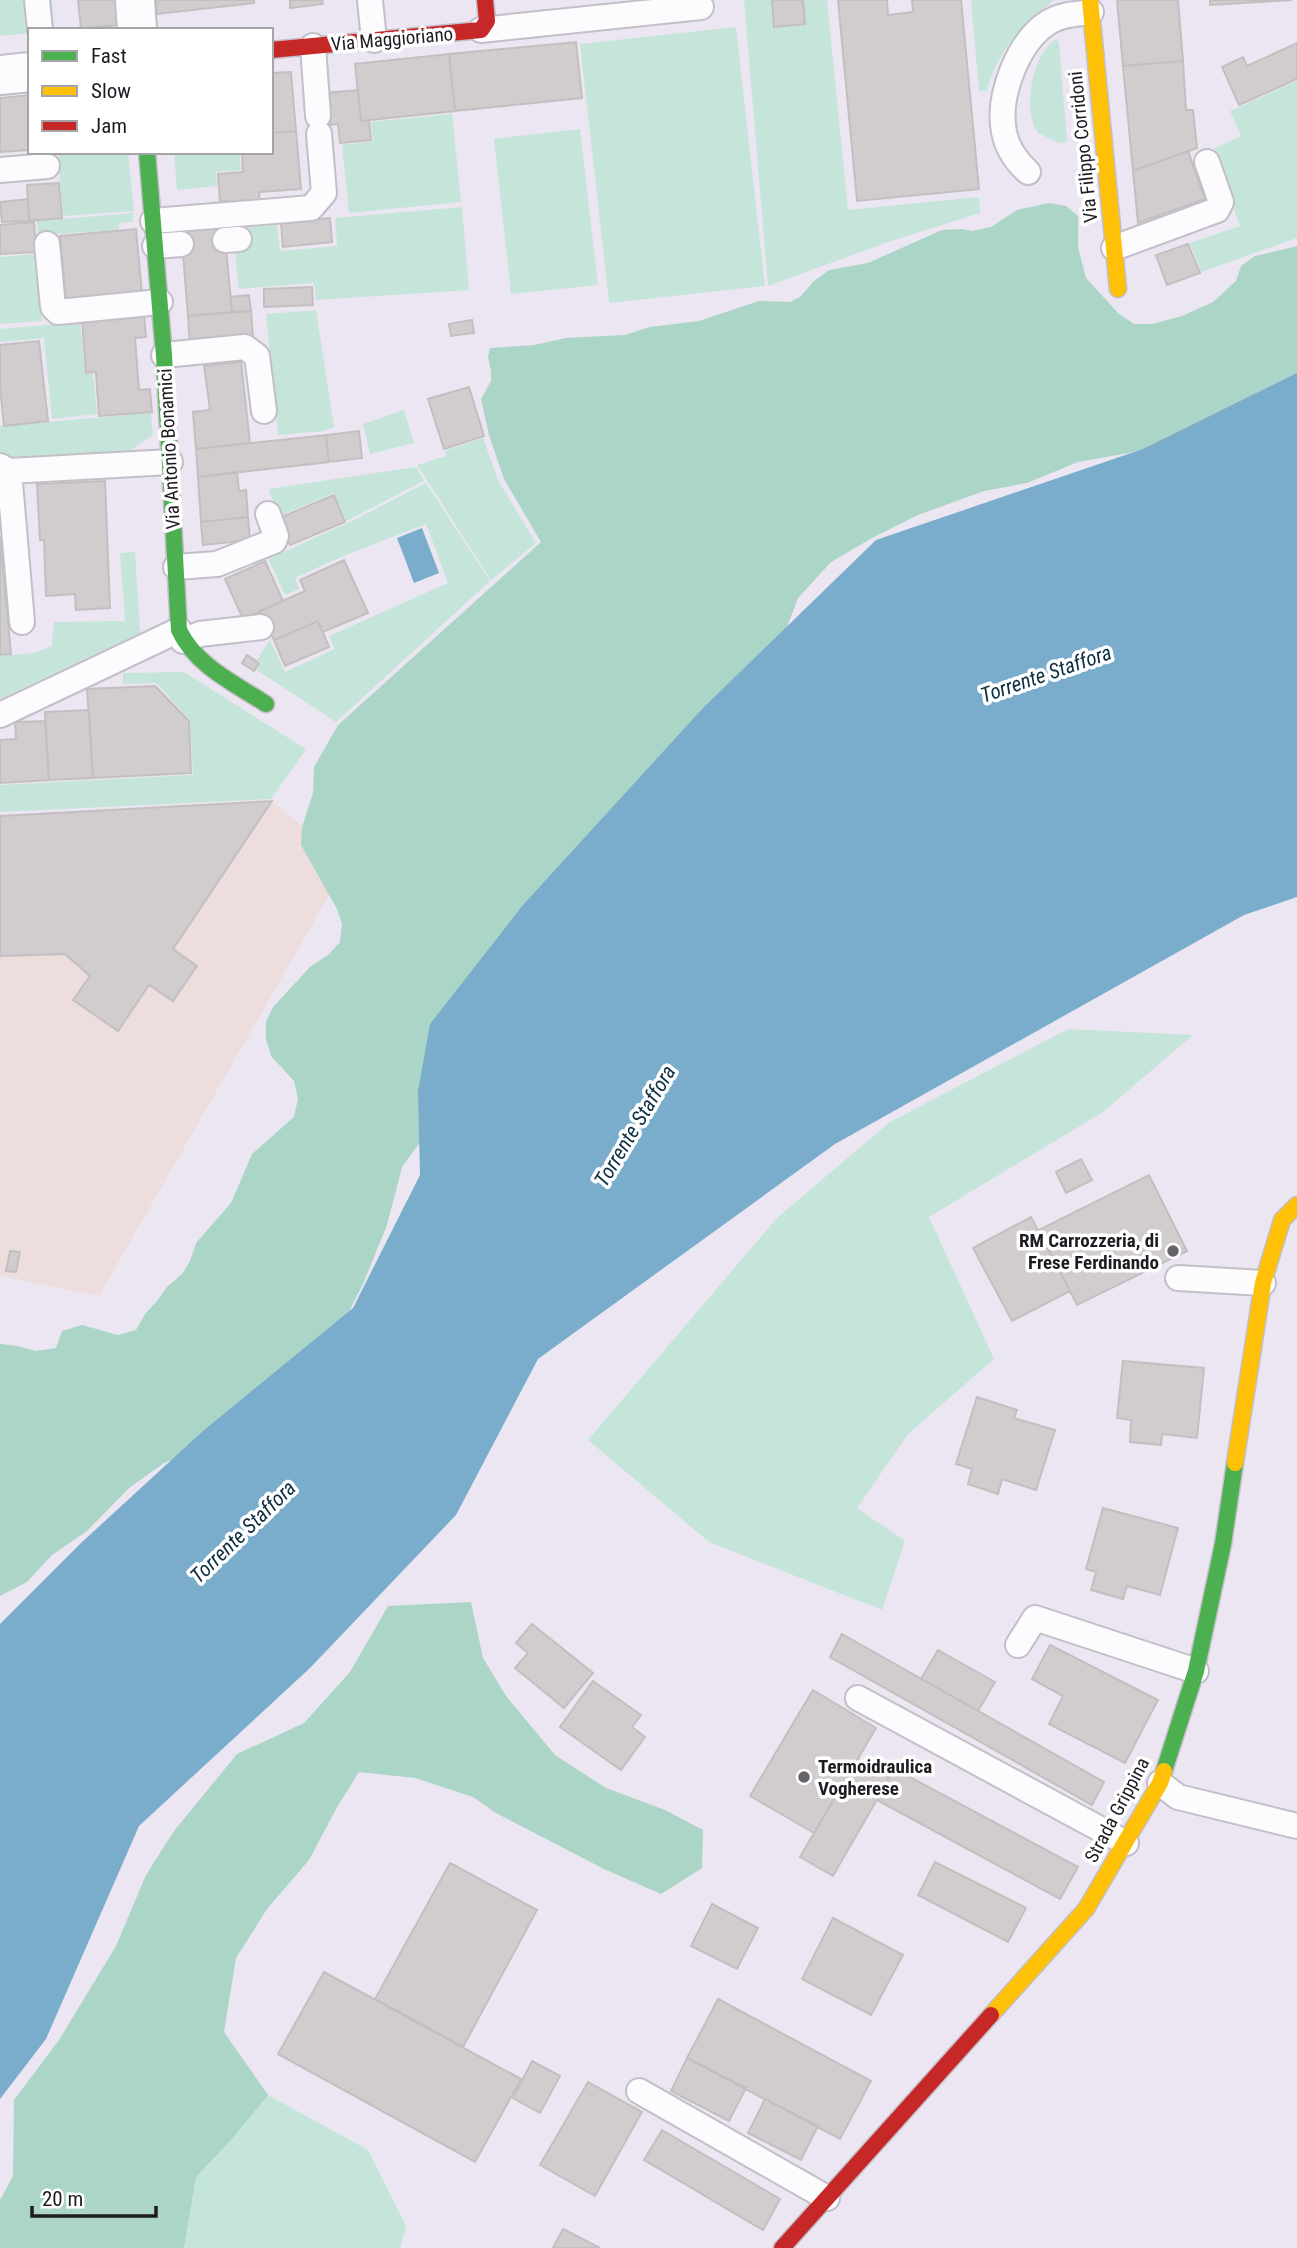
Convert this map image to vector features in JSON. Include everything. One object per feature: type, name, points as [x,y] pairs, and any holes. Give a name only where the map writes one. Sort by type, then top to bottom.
[{"type":"street","points":[[135,0],[137,28]]},
{"type":"street","name":"Via Maggioriano","points":[[273,50],[481,30],[487,22],[485,0]]},
{"type":"street","name":"Via Filippo Corridoni","points":[[1090,6],[1118,289]]},
{"type":"street","points":[[0,75],[28,72]]},
{"type":"street","name":"Via Antonio Bonamici","points":[[147,154],[164,355],[181,635]]},
{"type":"street","points":[[181,635],[194,656],[266,704]]},
{"type":"street","name":"Strada Grippina","points":[[782,2248],[1086,1909],[1160,1783],[1196,1671],[1223,1544],[1263,1283],[1282,1220],[1297,1205]]},
{"type":"lane","points":[[37,0],[40,28]]},
{"type":"lane","points":[[370,0],[374,40]]},
{"type":"lane","points":[[1028,172],[1015,160],[1004,131],[1004,103],[1013,66],[1031,37],[1048,22],[1090,6]]},
{"type":"lane","points":[[481,30],[701,7]]},
{"type":"lane","points":[[153,221],[311,208],[324,194],[313,46]]},
{"type":"lane","points":[[1114,248],[1217,211],[1221,202],[1207,162]]},
{"type":"lane","points":[[0,170],[47,166]]},
{"type":"lane","points":[[47,244],[53,307],[58,312],[160,302]]},
{"type":"lane","points":[[155,246],[181,244]]},
{"type":"lane","points":[[164,355],[245,347],[257,356],[264,411]]},
{"type":"lane","points":[[22,622],[5,468],[170,462]]},
{"type":"lane","points":[[176,567],[217,564],[274,541],[276,536],[268,514]]},
{"type":"lane","points":[[0,715],[181,635],[261,627]]},
{"type":"lane","points":[[1178,1278],[1263,1283]]},
{"type":"lane","points":[[1018,1645],[1035,1618],[1196,1671]]},
{"type":"lane","points":[[858,1698],[1126,1843]]},
{"type":"lane","points":[[1160,1783],[1178,1797],[1297,1826]]},
{"type":"lane","points":[[639,2091],[827,2198]]},
{"type":"shaded area","points":[[272,801],[347,864],[99,1296],[0,1276],[0,816]]},
{"type":"green space","points":[[0,0],[52,0],[54,28],[28,28],[28,33],[0,36]]},
{"type":"green space","points":[[744,0],[827,0],[848,210],[979,197],[980,213],[888,242],[768,286]]},
{"type":"green space","points":[[971,0],[1054,0],[1022,29],[1004,51],[987,91],[979,91]]},
{"type":"green space","points":[[736,27],[765,286],[609,303],[580,44]]},
{"type":"green space","points":[[1056,39],[1059,43],[1067,142],[1059,143],[1038,133],[1033,123],[1030,97],[1041,57]]},
{"type":"green space","points":[[1297,81],[1297,238],[1201,272],[1190,243],[1240,226],[1213,149],[1241,136],[1230,111]]},
{"type":"green space","points":[[452,114],[461,202],[349,213],[342,145],[373,141],[371,122]]},
{"type":"green space","points":[[580,129],[598,285],[511,294],[494,139]]},
{"type":"green space","points":[[58,154],[128,154],[134,211],[63,216]]},
{"type":"green space","points":[[174,154],[239,154],[241,170],[216,172],[217,186],[177,190]]},
{"type":"green space","points":[[1049,203],[1066,206],[1078,216],[1078,247],[1086,278],[1119,314],[1134,324],[1152,324],[1182,316],[1213,302],[1236,281],[1241,266],[1255,256],[1297,246],[1297,423],[1078,462],[1027,483],[984,491],[918,515],[831,562],[798,598],[776,656],[402,1167],[387,1225],[363,1284],[345,1319],[203,1446],[164,1463],[129,1488],[87,1531],[52,1555],[27,1582],[0,1596],[0,1344],[36,1351],[56,1348],[62,1331],[82,1325],[118,1335],[136,1330],[167,1287],[182,1274],[196,1243],[231,1203],[252,1154],[294,1117],[298,1099],[294,1081],[271,1056],[266,1039],[266,1022],[273,1007],[310,967],[328,955],[340,942],[342,924],[337,909],[301,845],[302,827],[313,793],[314,767],[338,725],[541,542],[504,479],[489,435],[481,399],[491,381],[488,357],[490,348],[534,345],[566,338],[625,335],[650,327],[699,321],[759,301],[790,302],[800,297],[813,282],[829,270],[868,263],[942,230],[972,231],[991,227],[1017,210]]},
{"type":"green space","points":[[462,207],[469,290],[316,300],[314,283],[239,289],[235,250],[250,248],[248,227],[277,225],[280,251],[337,246],[335,218]]},
{"type":"green space","points":[[133,213],[133,222],[119,223],[119,230],[38,235],[37,221]]},
{"type":"green space","points":[[36,254],[42,321],[0,324],[0,257]]},
{"type":"green space","points":[[316,310],[334,427],[324,431],[278,435],[266,314]]},
{"type":"green space","points":[[80,322],[85,374],[93,374],[97,414],[52,419],[44,338],[0,342],[0,329]]},
{"type":"green space","points":[[404,410],[414,443],[370,454],[363,424]]},
{"type":"green space","points":[[151,413],[153,435],[128,452],[17,460],[0,452],[0,426]]},
{"type":"green space","points":[[483,438],[498,480],[536,543],[491,580],[417,465],[446,456],[445,451]]},
{"type":"green space","points":[[416,467],[424,481],[346,521],[334,493],[279,516],[268,489]]},
{"type":"green space","points":[[426,483],[490,581],[336,722],[257,670],[261,662],[257,660],[270,640],[285,672],[335,649],[329,636],[448,583],[426,524],[295,578],[299,589],[285,595],[268,559],[352,521]]},
{"type":"green space","points":[[135,552],[140,633],[0,699],[0,656],[34,653],[52,646],[54,622],[125,621],[120,553]]},
{"type":"green space","points":[[184,672],[306,749],[271,799],[0,812],[0,785],[193,775],[190,720],[156,683],[123,684],[123,673]]},
{"type":"green space","points":[[1068,1029],[1193,1035],[1103,1112],[929,1217],[994,1359],[908,1434],[857,1508],[905,1541],[882,1610],[709,1542],[588,1440],[777,1218],[890,1122]]},
{"type":"green space","points":[[471,1602],[483,1658],[506,1696],[555,1755],[606,1788],[665,1810],[703,1830],[702,1868],[661,1894],[604,1869],[496,1813],[473,1797],[415,1778],[359,1772],[309,1860],[267,1909],[236,1958],[224,2032],[268,2095],[196,2177],[184,2248],[0,2248],[0,2200],[13,2176],[14,2100],[59,2040],[116,1946],[146,1875],[174,1831],[237,1754],[304,1723],[350,1672],[388,1606]]},
{"type":"green space","points":[[268,2095],[368,2150],[406,2226],[400,2248],[184,2248],[196,2177]]},
{"type":"water","name":"Torrente Staffora","points":[[1297,373],[1297,897],[1244,915],[835,1144],[538,1359],[456,1515],[310,1668],[139,1826],[46,2039],[0,2099],[0,1624],[81,1543],[203,1431],[353,1308],[420,1175],[418,1091],[430,1024],[523,905],[703,708],[876,540],[1143,449]]},
{"type":"water","points":[[422,528],[439,573],[414,583],[397,538]]},
{"type":"building","points":[[78,0],[115,0],[117,25],[81,28]]},
{"type":"building","points":[[156,0],[254,0],[254,3],[157,14]]},
{"type":"building","points":[[290,0],[322,0],[323,4],[290,8]]},
{"type":"building","points":[[772,0],[803,0],[805,24],[774,27]]},
{"type":"building","points":[[838,0],[887,0],[888,15],[913,12],[912,0],[961,0],[979,189],[857,201]]},
{"type":"building","points":[[1117,0],[1178,0],[1183,61],[1123,66]]},
{"type":"building","points":[[1210,0],[1292,0],[1210,5]]},
{"type":"building","points":[[576,42],[582,98],[455,111],[449,54]]},
{"type":"building","points":[[1297,43],[1297,79],[1239,105],[1222,67],[1243,57],[1247,66]]},
{"type":"building","points":[[449,54],[455,111],[361,121],[355,64]]},
{"type":"building","points":[[1183,61],[1186,110],[1193,110],[1197,148],[1133,171],[1123,66]]},
{"type":"building","points":[[291,72],[296,131],[273,133],[273,73]]},
{"type":"building","points":[[358,90],[361,121],[369,120],[371,140],[340,143],[338,124],[330,125],[326,93]]},
{"type":"building","points":[[28,95],[28,150],[0,152],[0,98]]},
{"type":"building","points":[[296,131],[301,189],[259,192],[260,203],[232,206],[231,201],[220,201],[218,174],[243,172],[242,154],[273,154],[273,133]]},
{"type":"building","points":[[1188,151],[1205,199],[1138,223],[1133,171]]},
{"type":"building","points":[[59,183],[62,218],[29,221],[27,185]]},
{"type":"building","points":[[28,199],[29,221],[2,222],[0,202]]},
{"type":"building","points":[[330,218],[332,242],[283,247],[281,223]]},
{"type":"building","points":[[34,222],[36,252],[0,254],[0,225]]},
{"type":"building","points":[[224,227],[232,312],[188,316],[181,231]]},
{"type":"building","points":[[136,229],[142,294],[66,300],[60,236]]},
{"type":"building","points":[[1188,244],[1200,273],[1167,285],[1156,255]]},
{"type":"building","points":[[312,287],[313,305],[264,307],[264,289]]},
{"type":"building","points":[[249,295],[251,311],[232,312],[230,297]]},
{"type":"building","points":[[251,311],[253,336],[228,337],[190,345],[188,316]]},
{"type":"building","points":[[144,314],[146,337],[135,338],[139,390],[150,389],[152,412],[99,416],[96,372],[86,373],[82,320]]},
{"type":"building","points":[[472,320],[474,333],[451,336],[449,324]]},
{"type":"building","points":[[39,341],[48,421],[4,426],[0,345]]},
{"type":"building","points":[[241,362],[250,443],[196,449],[193,412],[210,410],[204,366]]},
{"type":"building","points":[[469,387],[484,436],[444,449],[428,399]]},
{"type":"building","points":[[359,431],[362,458],[329,462],[326,435]]},
{"type":"building","points":[[326,435],[329,462],[198,477],[196,449]]},
{"type":"building","points":[[237,472],[239,491],[246,490],[248,517],[201,522],[198,477]]},
{"type":"building","points":[[105,481],[110,608],[76,610],[75,594],[46,596],[44,540],[40,540],[37,484]]},
{"type":"building","points":[[334,495],[345,522],[290,545],[279,518]]},
{"type":"building","points":[[248,517],[250,540],[203,545],[201,522]]},
{"type":"building","points":[[0,536],[11,654],[0,655]]},
{"type":"building","points":[[344,560],[368,613],[323,632],[318,621],[274,640],[260,611],[305,591],[300,580]]},
{"type":"building","points":[[265,561],[283,601],[243,619],[225,579]]},
{"type":"building","points":[[318,621],[329,647],[285,666],[274,640]]},
{"type":"building","points":[[247,655],[259,663],[254,671],[242,663]]},
{"type":"building","points":[[155,686],[189,721],[191,773],[93,778],[87,689]]},
{"type":"building","points":[[89,710],[93,778],[49,780],[45,712]]},
{"type":"building","points":[[45,721],[49,780],[0,783],[0,740],[16,739],[15,722]]},
{"type":"building","points":[[272,801],[173,949],[197,966],[173,1001],[149,985],[118,1031],[73,1000],[90,976],[65,954],[0,956],[0,816]]},
{"type":"building","points":[[1081,1159],[1092,1180],[1066,1193],[1056,1172]]},
{"type":"building","points":[[1149,1175],[1187,1251],[1077,1305],[1039,1230]]},
{"type":"building","points":[[1031,1217],[1070,1291],[1012,1321],[973,1248]]},
{"type":"building","points":[[10,1251],[20,1252],[16,1272],[6,1271]]},
{"type":"building","points":[[1123,1361],[1204,1368],[1197,1438],[1162,1434],[1161,1445],[1130,1442],[1131,1420],[1117,1418]]},
{"type":"building","points":[[977,1397],[1017,1410],[1014,1418],[1055,1430],[1036,1490],[1002,1479],[998,1494],[968,1484],[972,1469],[956,1464]]},
{"type":"building","points":[[1103,1508],[1178,1528],[1160,1595],[1127,1586],[1123,1599],[1091,1590],[1096,1572],[1086,1569]]},
{"type":"building","points":[[532,1624],[593,1673],[564,1708],[515,1668],[528,1653],[516,1643]]},
{"type":"building","points":[[842,1634],[1104,1782],[1092,1805],[830,1657]]},
{"type":"building","points":[[1050,1645],[1158,1700],[1125,1763],[1049,1724],[1063,1696],[1032,1679]]},
{"type":"building","points":[[938,1650],[995,1682],[978,1711],[921,1679]]},
{"type":"building","points":[[593,1681],[641,1715],[632,1727],[645,1737],[621,1770],[560,1727]]},
{"type":"building","name":"Termoidraulica Vogherese","points":[[813,1690],[876,1728],[814,1833],[750,1796]]},
{"type":"building","points":[[858,1759],[890,1777],[833,1876],[800,1857]]},
{"type":"building","points":[[893,1768],[1078,1867],[1060,1899],[877,1800]]},
{"type":"building","points":[[935,1862],[1026,1908],[1008,1942],[918,1895]]},
{"type":"building","points":[[450,1863],[537,1910],[463,2047],[375,1999]]},
{"type":"building","points":[[712,1904],[758,1928],[737,1969],[691,1946]]},
{"type":"building","points":[[833,1918],[903,1955],[871,2015],[802,1979]]},
{"type":"building","points":[[324,1972],[521,2079],[475,2162],[278,2054]]},
{"type":"building","points":[[718,1999],[871,2081],[840,2139],[687,2058]]},
{"type":"building","points":[[687,2058],[746,2088],[729,2121],[671,2091]]},
{"type":"building","points":[[532,2061],[560,2076],[540,2113],[513,2098]]},
{"type":"building","points":[[588,2082],[642,2112],[595,2196],[540,2165]]},
{"type":"building","points":[[765,2099],[818,2126],[801,2160],[748,2133]]},
{"type":"building","points":[[662,2130],[780,2199],[763,2230],[644,2160]]},
{"type":"building","points":[[563,2229],[600,2248],[553,2248]]},
{"type":"traffic: fast","points":[[147,154],[164,355],[179,630],[186,643],[206,664],[266,704]]},
{"type":"traffic: fast","points":[[1164,1771],[1196,1671],[1223,1544],[1235,1463]]},
{"type":"traffic: slow","points":[[1090,0],[1118,289]]},
{"type":"traffic: slow","points":[[1235,1463],[1263,1283],[1282,1220],[1297,1205]]},
{"type":"traffic: slow","points":[[991,2015],[1086,1909],[1160,1783],[1164,1771]]},
{"type":"traffic: jam","points":[[273,50],[481,30],[487,21],[485,0]]},
{"type":"traffic: jam","points":[[782,2248],[991,2015]]},
{"type":"place","name":"RM Carrozzeria, di Frese Ferdinando","points":[[1173,1251]]},
{"type":"place","name":"Termoidraulica Vogherese","points":[[804,1777]]}]
